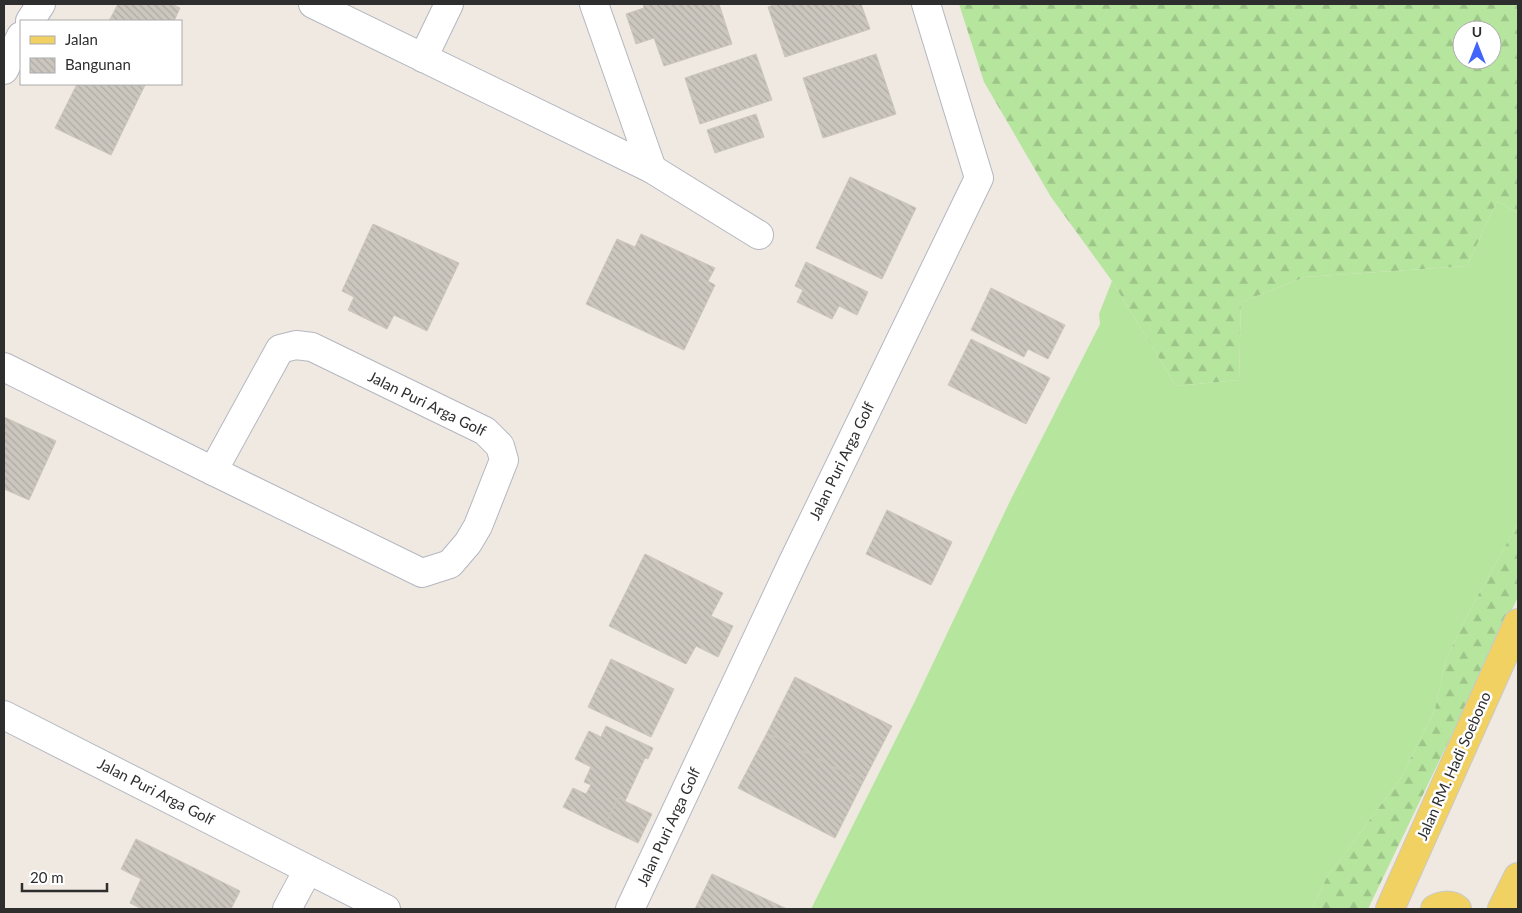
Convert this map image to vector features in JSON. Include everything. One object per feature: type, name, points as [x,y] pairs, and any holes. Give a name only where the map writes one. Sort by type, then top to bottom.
[{"type":"main road","name":"Jalan RM. Hadi Soebono","points":[[1390,909],[1518,623]]},
{"type":"main road","points":[[1502,909],[1518,877]]},
{"type":"main road","points":[[1435,909],[1442,906],[1457,909]]},
{"type":"street","points":[[31,20],[40,4]]},
{"type":"street","points":[[313,4],[652,169],[759,235]]},
{"type":"street","points":[[423,58],[449,4]]},
{"type":"street","points":[[594,4],[652,169]]},
{"type":"street","name":"Jalan Puri Arga Golf","points":[[630,909],[793,562],[978,178],[926,4]]},
{"type":"street","points":[[4,70],[20,38]]},
{"type":"street","name":"Jalan Puri Arga Golf","points":[[4,367],[213,471],[422,573],[450,564],[468,543],[478,526],[504,460],[500,446],[485,431],[312,347],[296,345],[280,349],[213,471]]},
{"type":"street","name":"Jalan Puri Arga Golf","points":[[4,715],[386,909]]},
{"type":"street","points":[[287,909],[308,870]]},
{"type":"green space","points":[[959,4],[1518,4],[1518,213],[1497,201],[1467,266],[1305,277],[1241,302],[1239,380],[1176,386],[1112,281],[1051,197],[984,82]]},
{"type":"green space","points":[[1497,201],[1518,213],[1518,523],[1470,610],[1446,659],[1435,709],[1401,778],[1327,877],[1312,909],[811,909],[916,699],[1011,499],[1100,324],[1099,314],[1112,281],[1176,386],[1239,380],[1241,302],[1305,277],[1467,266]]},
{"type":"green space","points":[[1518,523],[1518,597],[1368,909],[1312,909],[1327,877],[1401,778],[1435,709],[1446,659],[1470,610]]},
{"type":"building","points":[[118,4],[172,4],[180,8],[174,20],[110,20]]},
{"type":"building","points":[[643,4],[719,4],[732,44],[664,66],[654,38],[636,44],[626,14],[644,8]]},
{"type":"building","points":[[776,4],[861,4],[870,29],[785,57],[768,7]]},
{"type":"building","points":[[756,54],[772,100],[700,124],[685,78]]},
{"type":"building","points":[[876,54],[896,114],[823,138],[803,78]]},
{"type":"building","points":[[76,85],[145,85],[111,155],[55,128]]},
{"type":"building","points":[[756,114],[764,137],[715,153],[707,130]]},
{"type":"building","points":[[850,177],[916,208],[882,279],[816,248]]},
{"type":"building","points":[[373,224],[459,263],[427,331],[394,315],[387,329],[348,310],[354,297],[342,291]]},
{"type":"building","points":[[641,234],[715,268],[708,281],[715,285],[684,350],[586,304],[617,239],[635,247]]},
{"type":"building","points":[[806,262],[868,292],[857,315],[839,306],[832,319],[797,302],[803,290],[795,286]]},
{"type":"building","points":[[991,288],[1065,325],[1048,359],[1028,349],[1024,357],[971,330]]},
{"type":"building","points":[[971,339],[1050,378],[1026,424],[948,385]]},
{"type":"building","points":[[4,417],[56,441],[29,500],[4,489]]},
{"type":"building","points":[[887,510],[952,542],[931,585],[866,554]]},
{"type":"building","points":[[645,554],[723,593],[711,616],[733,626],[718,657],[696,646],[686,664],[609,626]]},
{"type":"building","points":[[611,659],[674,689],[651,737],[588,707]]},
{"type":"building","points":[[795,677],[892,726],[863,782],[767,733]]},
{"type":"building","points":[[606,726],[653,748],[648,759],[645,758],[625,801],[618,798],[604,827],[563,807],[573,788],[586,794],[591,785],[584,782],[591,767],[575,759],[589,731],[601,737]]},
{"type":"building","points":[[767,733],[863,782],[835,838],[738,788]]},
{"type":"building","points":[[618,798],[652,814],[638,843],[604,827]]},
{"type":"building","points":[[136,839],[240,891],[231,909],[142,909],[130,903],[141,879],[121,869]]},
{"type":"building","points":[[712,874],[787,909],[695,909]]}]
